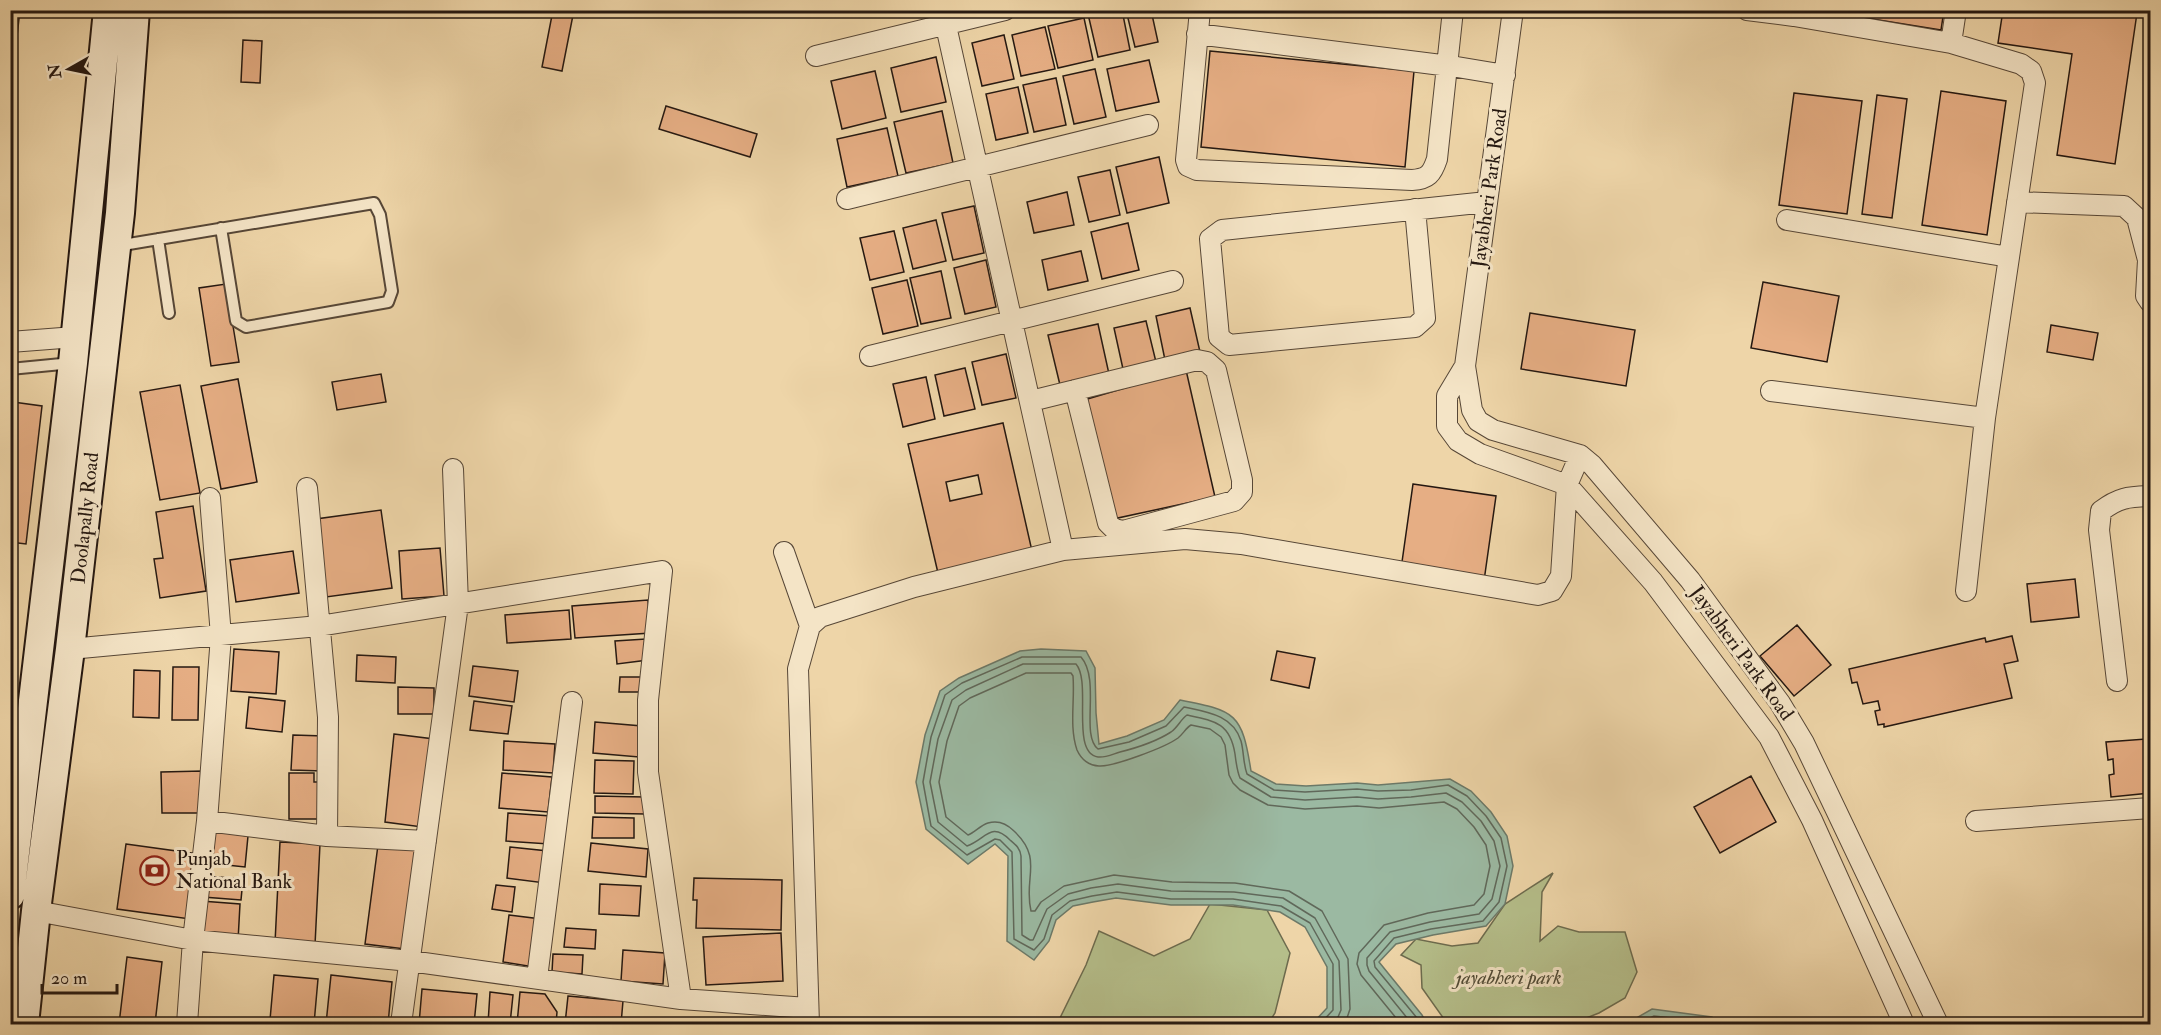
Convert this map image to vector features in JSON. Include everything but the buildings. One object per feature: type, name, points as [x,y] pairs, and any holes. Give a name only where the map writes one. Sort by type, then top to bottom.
[{"type":"main road","name":"Doolapally Road","points":[[10,895],[74,350],[108,10]]},
{"type":"main road","name":"Doolapally Road","points":[[24,1024],[116,246],[135,10]]},
{"type":"street","points":[[816,56],[1005,10]]},
{"type":"street","points":[[1200,10],[1186,160],[1188,166],[1197,170],[1423,179],[1432,173],[1437,159],[1453,10]]},
{"type":"street","name":"Jayabheri Park Road","points":[[1513,10],[1465,366],[1472,410],[1478,421],[1493,430],[1580,455],[1592,465],[1690,580],[1791,720],[1804,742],[1938,1024]]},
{"type":"street","points":[[1746,10],[1951,43],[2021,64],[2031,70],[2035,83],[1985,418],[1966,591]]},
{"type":"street","points":[[1951,43],[1956,10]]},
{"type":"street","points":[[946,26],[1063,550]]},
{"type":"street","points":[[1197,34],[1505,75]]},
{"type":"street","points":[[847,200],[1148,125]]},
{"type":"street","points":[[1415,209],[1425,318],[1415,327],[1229,345],[1219,337],[1210,239],[1222,230],[1487,201]]},
{"type":"street","points":[[2017,202],[2124,206],[2137,218],[2148,260],[2146,296],[2151,302]]},
{"type":"street","points":[[1787,220],[2009,257]]},
{"type":"street","points":[[870,356],[1173,281]]},
{"type":"street","points":[[10,342],[74,350]]},
{"type":"street","points":[[1031,401],[1075,390],[1197,360],[1208,362],[1216,370],[1242,480],[1242,492],[1234,501],[1123,531],[1114,529],[1108,523],[1075,390]]},
{"type":"street","name":"Jayabheri Park Road","points":[[1465,366],[1447,396],[1447,426],[1458,441],[1480,454],[1567,485],[1653,582],[1769,737],[1812,820],[1904,1024]]},
{"type":"street","points":[[1772,391],[1985,418]]},
{"type":"street","points":[[36,911],[193,940],[410,961],[809,1016],[798,669],[810,626],[820,617],[842,608],[914,587],[1063,550],[1185,539],[1240,544],[1538,595],[1552,591],[1561,576],[1567,485],[1580,455]]},
{"type":"street","points":[[401,1024],[458,604],[453,469]]},
{"type":"street","points":[[307,489],[328,717],[327,836]]},
{"type":"street","points":[[2116,681],[2099,530],[2101,511],[2112,502],[2124,497],[2151,496]]},
{"type":"street","points":[[187,1024],[193,940],[207,821],[221,636],[210,498]]},
{"type":"street","points":[[1155,522],[1156,542]]},
{"type":"street","points":[[784,552],[810,626]]},
{"type":"street","points":[[70,649],[319,626],[662,571],[648,700],[648,772],[681,999]]},
{"type":"street","points":[[537,978],[572,702]]},
{"type":"street","points":[[1976,821],[2151,808]]},
{"type":"street","points":[[207,821],[327,836],[426,841]]},
{"type":"lane","points":[[116,246],[220,228],[374,203],[380,215],[392,291],[388,302],[246,327],[236,321],[220,228]]},
{"type":"lane","points":[[158,239],[169,313]]},
{"type":"lane","points":[[10,369],[74,350]]},
{"type":"green space","name":"jayabheri park","points":[[1553,873],[1542,892],[1540,941],[1558,926],[1579,932],[1625,932],[1637,972],[1625,998],[1599,1013],[1571,1024],[1451,1024],[1444,1019],[1422,988],[1421,965],[1401,955],[1416,939],[1452,946],[1478,943],[1505,904]]},
{"type":"green space","points":[[1210,904],[1267,910],[1290,953],[1275,1013],[1268,1024],[1057,1024],[1086,965],[1099,931],[1154,956],[1190,939]]},
{"type":"water","points":[[1041,649],[1086,651],[1095,668],[1099,744],[1127,736],[1164,720],[1180,700],[1225,712],[1233,718],[1244,737],[1251,771],[1276,784],[1378,785],[1450,779],[1471,791],[1491,812],[1507,836],[1513,866],[1505,904],[1486,926],[1396,944],[1379,962],[1427,1024],[1312,1024],[1327,1008],[1327,967],[1305,927],[1280,912],[1233,905],[1171,905],[1116,898],[1073,906],[1056,920],[1049,941],[1034,960],[1007,941],[1008,856],[995,844],[968,864],[926,829],[916,782],[925,735],[940,691],[959,678],[1020,651]]},
{"type":"water","points":[[1652,1009],[1712,1017],[1717,1024],[1626,1024]]},
{"type":"place","name":"Punjab National Bank","points":[[155,870]]}]
